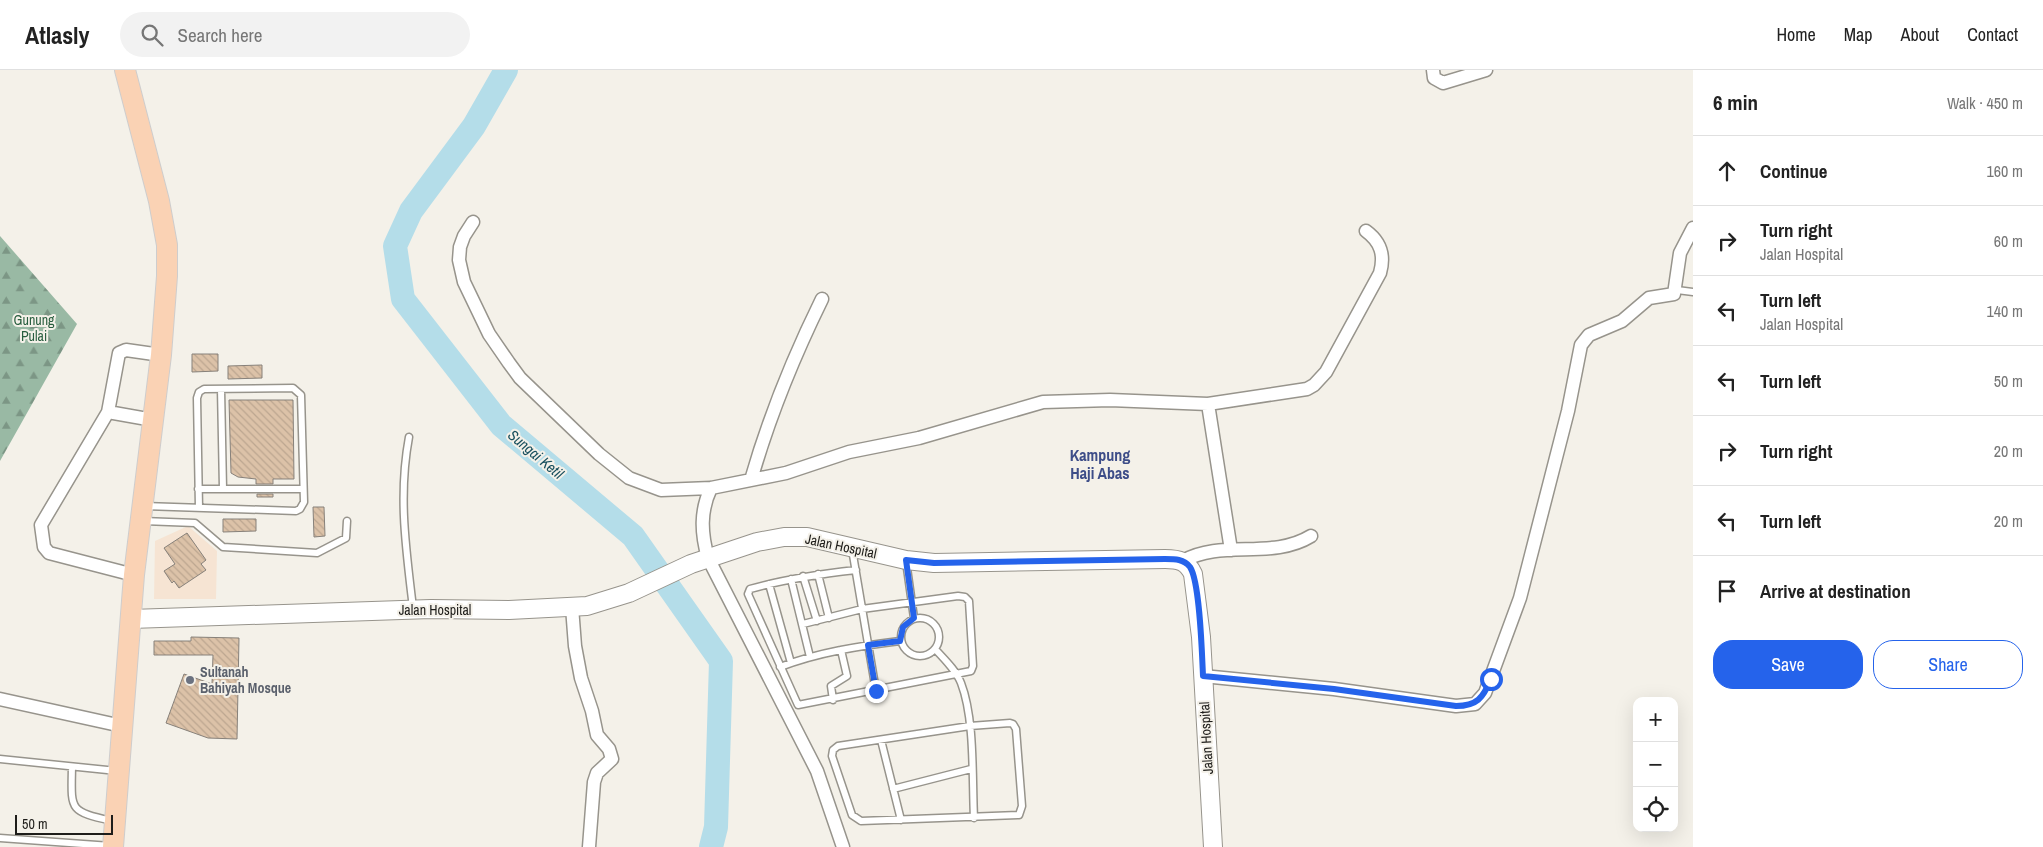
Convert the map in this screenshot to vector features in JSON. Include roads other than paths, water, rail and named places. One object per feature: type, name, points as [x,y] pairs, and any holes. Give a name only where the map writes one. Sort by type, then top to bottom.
[{"type":"main road","points":[[113,846],[134,575],[161,355],[167,276],[166,245],[159,200],[125,70]]},
{"type":"main road","name":"Jalan Hospital","points":[[131,619],[413,609],[509,610],[587,606],[629,593],[708,558],[757,542],[784,537],[807,537],[906,560],[934,563],[1183,560],[1190,566],[1194,582],[1203,676],[1213,847]]},
{"type":"street","points":[[1433,70],[1434,78],[1442,83],[1486,70]]},
{"type":"street","points":[[473,222],[464,236],[460,247],[459,260],[464,282],[489,334],[520,378],[599,454],[630,478],[661,490],[711,488],[786,473],[849,452],[919,438],[1043,402],[1110,400],[1208,404],[1307,389],[1320,380],[1380,273],[1382,259],[1380,247],[1374,237],[1366,231]]},
{"type":"street","points":[[1203,676],[1334,689],[1456,706],[1475,704],[1480,700],[1491,679],[1520,598],[1568,411],[1581,345],[1589,336],[1622,322],[1648,298],[1672,295],[1677,290],[1680,254],[1693,228]]},
{"type":"street","points":[[751,480],[764,436],[785,380],[822,299]]},
{"type":"street","points":[[134,575],[50,553],[44,547],[41,525],[108,412],[119,353],[126,350],[161,355]]},
{"type":"street","points":[[1208,404],[1231,550]]},
{"type":"street","points":[[108,412],[153,420]]},
{"type":"street","points":[[711,488],[706,498],[703,513],[704,541],[708,558],[817,771],[840,833],[843,847]]},
{"type":"street","points":[[1183,560],[1200,553],[1280,548],[1301,542],[1311,536]]},
{"type":"street","points":[[572,607],[575,646],[581,678],[592,711],[597,736],[609,749],[612,759],[597,773],[594,782],[589,847]]},
{"type":"street","points":[[0,699],[122,726]]},
{"type":"lane","points":[[1677,290],[1693,292]]},
{"type":"lane","points":[[142,514],[199,508],[296,511],[302,507],[301,395],[298,390],[293,388],[204,389],[199,392],[197,398],[199,508]]},
{"type":"lane","points":[[221,389],[222,489]]},
{"type":"lane","points":[[409,438],[403,471],[406,550],[413,609]]},
{"type":"lane","points":[[198,489],[303,489]]},
{"type":"lane","points":[[142,514],[195,523],[223,547],[317,553],[346,538],[347,521]]},
{"type":"lane","points":[[852,547],[876,691]]},
{"type":"lane","points":[[906,560],[914,618]]},
{"type":"lane","points":[[803,624],[862,609],[912,601],[958,596],[965,597],[968,601],[973,666],[968,672],[833,700],[798,705],[748,594],[750,589],[803,576],[856,570]]},
{"type":"lane","points":[[818,574],[829,618]]},
{"type":"lane","points":[[803,576],[817,621]]},
{"type":"lane","points":[[791,579],[810,657]]},
{"type":"lane","points":[[769,584],[791,663]]},
{"type":"lane","points":[[914,618],[930,620],[936,626],[939,633],[935,649],[928,654],[920,656],[911,654],[904,649],[900,641],[903,627],[914,618]]},
{"type":"lane","points":[[780,668],[810,657],[841,650],[900,641]]},
{"type":"lane","points":[[935,649],[957,674],[964,694],[970,726],[974,818]]},
{"type":"lane","points":[[833,700],[831,686],[846,676],[841,650]]},
{"type":"lane","points":[[1010,723],[1015,725],[1022,806],[1019,815],[901,820],[855,819],[832,756],[833,750],[838,746],[970,726],[1010,723]]},
{"type":"lane","points":[[881,740],[901,820]]},
{"type":"lane","points":[[0,759],[119,771]]},
{"type":"lane","points":[[72,767],[71,798],[77,810],[83,814],[115,822]]},
{"type":"lane","points":[[893,789],[971,769]]},
{"type":"lane","points":[[0,838],[113,846]]},
{"type":"waterway","name":"Sungai Ketil","points":[[506,70],[474,126],[411,211],[395,246],[403,299],[501,425],[633,536],[721,661],[716,827],[711,847]]},
{"type":"place","name":"Sultanah Bahiyah Mosque","points":[[190,680]]},
{"type":"district","name":"Kampung Haji Abas","points":[[1100,464]]},
{"type":"park label","name":"Gunung Pulai","points":[[34,328]]}]
